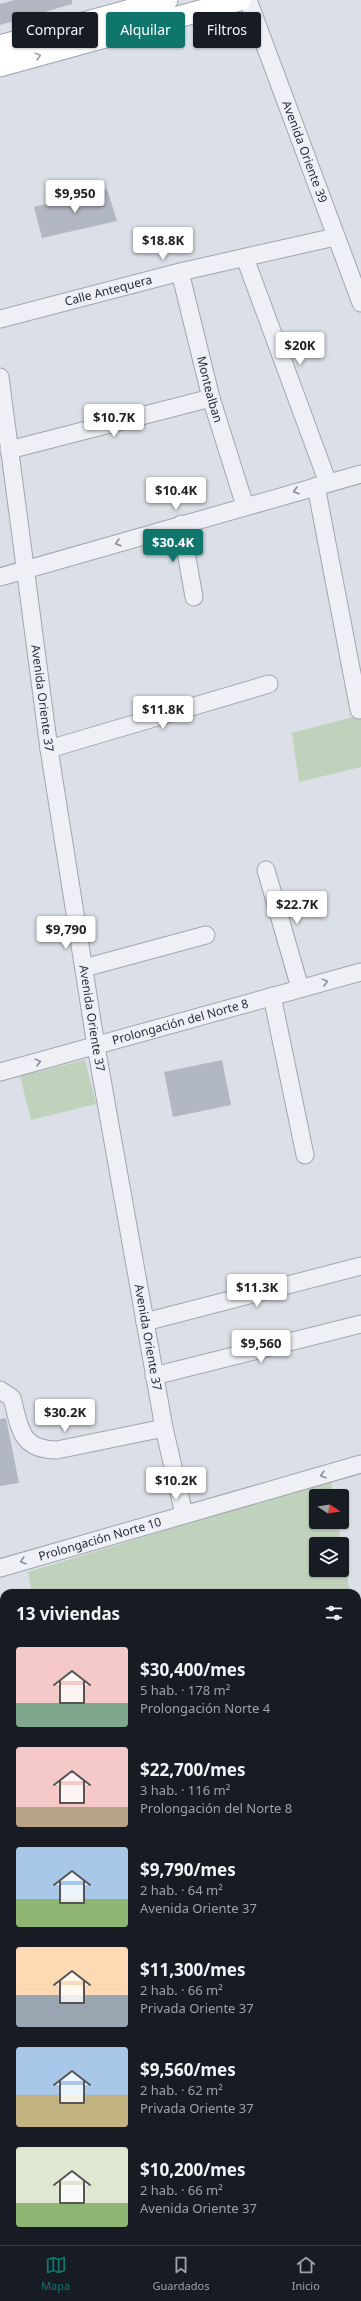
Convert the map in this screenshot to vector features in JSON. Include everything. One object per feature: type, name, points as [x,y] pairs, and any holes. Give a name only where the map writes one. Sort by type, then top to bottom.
[{"type":"main road","points":[[0,46],[167,0]]},
{"type":"main road","points":[[0,66],[240,0]]},
{"type":"street","name":"Avenida Oriente 39","points":[[248,0],[335,237],[361,303]]},
{"type":"street","name":"Calle Antequera","points":[[0,319],[180,272],[335,237]]},
{"type":"street","points":[[245,258],[322,485],[360,710]]},
{"type":"street","name":"Montealban","points":[[180,272],[211,398],[245,506]]},
{"type":"street","name":"Avenida Oriente 37","points":[[1,388],[24,570],[49,748],[96,1046],[154,1376],[164,1428],[184,1514]]},
{"type":"street","points":[[9,450],[211,398]]},
{"type":"street","points":[[0,577],[181,524],[361,474]]},
{"type":"street","points":[[181,524],[194,597]]},
{"type":"street","points":[[49,748],[269,684]]},
{"type":"street","points":[[266,870],[300,988]]},
{"type":"street","points":[[84,968],[206,934]]},
{"type":"street","name":"Prolongación del Norte 8","points":[[0,1072],[361,972]]},
{"type":"street","points":[[272,996],[305,1155]]},
{"type":"street","points":[[145,1322],[361,1266]]},
{"type":"street","points":[[154,1376],[361,1324]]},
{"type":"street","points":[[0,1390],[12,1398],[20,1431],[25,1438],[32,1446],[43,1450],[57,1450],[164,1428]]},
{"type":"street","name":"Prolongación Norte 10","points":[[0,1568],[361,1464]]},
{"type":"green space","points":[[361,715],[361,767],[299,782],[292,733]]},
{"type":"green space","points":[[85,1060],[96,1104],[31,1120],[20,1076]]},
{"type":"green space","points":[[331,1480],[332,1489],[309,1489],[309,1529],[339,1529],[340,1537],[309,1537],[309,1577],[347,1577],[349,1589],[31,1589],[28,1572]]},
{"type":"building","points":[[15,0],[72,0],[72,4],[45,12],[12,12],[12,22],[0,25],[0,4]]},
{"type":"building","points":[[107,189],[117,221],[42,238],[34,207]]},
{"type":"building","points":[[222,1060],[231,1105],[173,1117],[164,1072]]},
{"type":"building","points":[[6,1418],[19,1483],[0,1486],[0,1419]]}]
